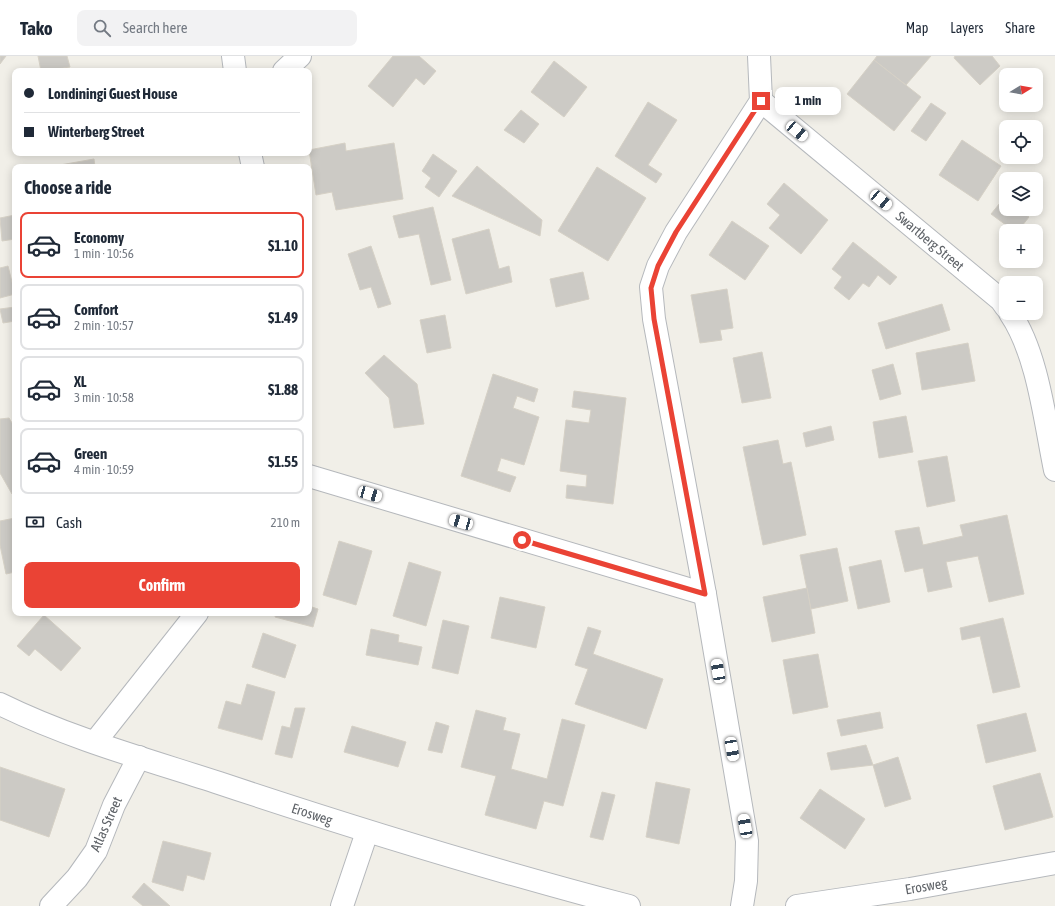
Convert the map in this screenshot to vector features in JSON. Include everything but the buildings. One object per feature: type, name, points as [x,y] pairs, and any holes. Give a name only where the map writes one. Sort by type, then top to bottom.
[{"type":"street","points":[[233,56],[235,68]]},
{"type":"street","points":[[287,68],[300,56]]},
{"type":"street","points":[[742,906],[746,881],[747,841],[705,594],[654,319],[651,288],[658,266],[676,232],[761,101],[759,56]]},
{"type":"street","name":"Swartberg Street","points":[[761,101],[999,298]]},
{"type":"street","points":[[1015,320],[1030,353],[1055,470]]},
{"type":"street","points":[[312,477],[705,594]]},
{"type":"street","points":[[95,742],[195,616]]},
{"type":"street","name":"Erosweg","points":[[0,704],[29,718],[95,742],[367,832],[629,906]]},
{"type":"street","name":"Atlas Street","points":[[51,906],[77,878],[96,851],[114,805],[139,757]]},
{"type":"street","points":[[342,906],[367,832]]},
{"type":"street","name":"Erosweg","points":[[798,906],[912,897],[1055,863]]},
{"type":"route","points":[[522,540],[705,594],[654,319],[651,288],[658,266],[676,232],[761,101]]}]
